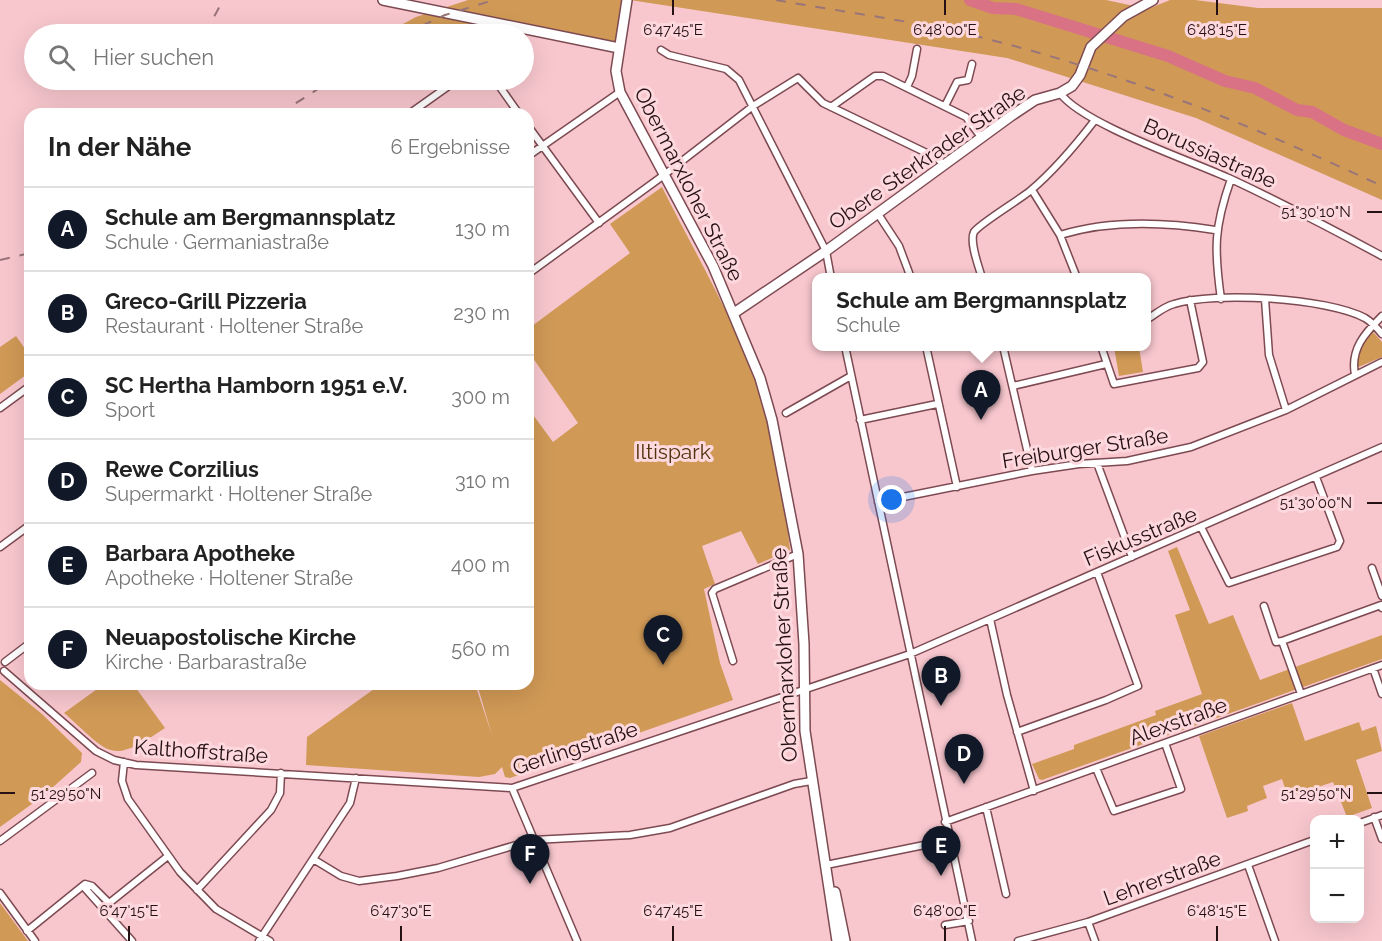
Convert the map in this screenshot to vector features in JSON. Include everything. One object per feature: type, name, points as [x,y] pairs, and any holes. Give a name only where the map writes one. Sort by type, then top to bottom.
[{"type":"street","points":[[383,0],[488,24]]},
{"type":"street","name":"Obermarxloher Straße","points":[[627,0],[616,71],[621,92],[713,266],[760,378],[772,420],[798,554],[803,608],[805,732],[811,781],[826,865],[830,871],[844,941]]},
{"type":"street","name":"Obere Sterkrader Straße","points":[[734,313],[826,251],[1035,100],[1060,93],[1072,86],[1080,75],[1090,47],[1116,22],[1153,0]]},
{"type":"street","points":[[534,34],[619,48]]},
{"type":"street","points":[[662,50],[669,56],[730,71],[739,80],[826,251],[830,273]]},
{"type":"street","points":[[907,87],[912,76],[917,50]]},
{"type":"street","points":[[945,106],[957,82],[967,81],[972,64]]},
{"type":"street","points":[[831,107],[879,75],[966,117],[981,137]]},
{"type":"street","points":[[534,270],[664,175],[753,106],[798,78],[823,103],[937,158],[944,165]]},
{"type":"street","points":[[417,108],[443,90]]},
{"type":"street","points":[[502,90],[515,108]]},
{"type":"street","points":[[534,152],[621,92]]},
{"type":"street","name":"Borussiastraße","points":[[1060,93],[1071,107],[1095,120],[1231,179],[1382,256]]},
{"type":"street","points":[[981,273],[973,234],[1032,190],[1071,152],[1095,120]]},
{"type":"street","points":[[534,135],[599,222]]},
{"type":"street","points":[[1221,299],[1216,276],[1215,230],[1231,179]]},
{"type":"street","points":[[1032,190],[1059,235],[1075,273]]},
{"type":"street","points":[[878,213],[899,246],[908,273]]},
{"type":"street","points":[[1059,235],[1107,227],[1161,224],[1215,230]]},
{"type":"street","points":[[1265,299],[1269,355],[1286,410]]},
{"type":"street","points":[[1151,316],[1162,308],[1190,300],[1265,299],[1313,304],[1355,315],[1374,324],[1382,334]]},
{"type":"street","points":[[1102,351],[1114,384],[1198,368],[1203,362],[1190,300]]},
{"type":"street","points":[[1355,375],[1353,360],[1357,346],[1382,316]]},
{"type":"street","points":[[846,351],[972,941]]},
{"type":"street","points":[[927,351],[957,487]]},
{"type":"street","points":[[1004,351],[1032,471]]},
{"type":"street","name":"Freiburger Straße","points":[[878,502],[1032,471],[1155,457],[1191,447],[1286,410],[1382,362]]},
{"type":"street","points":[[1013,386],[1106,364]]},
{"type":"street","points":[[786,413],[851,376]]},
{"type":"street","points":[[0,408],[24,390]]},
{"type":"street","points":[[860,420],[937,404]]},
{"type":"street","name":"Fiskusstraße","points":[[910,654],[1382,447]]},
{"type":"street","points":[[1097,464],[1132,557]]},
{"type":"street","points":[[1201,527],[1229,583],[1337,547],[1340,541],[1316,477]]},
{"type":"street","points":[[0,547],[24,529]]},
{"type":"street","points":[[733,661],[712,593],[715,589],[798,554]]},
{"type":"street","points":[[1372,568],[1382,596]]},
{"type":"street","points":[[1017,732],[1115,697],[1138,686],[1097,572]]},
{"type":"street","points":[[1264,606],[1276,642],[1382,605]]},
{"type":"street","points":[[990,619],[1017,732],[1034,791]]},
{"type":"street","points":[[1282,641],[1301,694]]},
{"type":"street","points":[[2,672],[2,660],[24,647]]},
{"type":"street","name":"Gerlingstraße","points":[[356,778],[512,788],[910,654]]},
{"type":"street","name":"Alexstraße","points":[[945,822],[1382,665]]},
{"type":"street","points":[[1373,668],[1382,694]]},
{"type":"street","name":"Kalthoffstraße","points":[[2,672],[86,744],[102,755],[124,762],[356,778]]},
{"type":"street","points":[[1096,768],[1114,811],[1181,789],[1165,743]]},
{"type":"street","points":[[124,762],[122,781],[128,799],[168,856],[216,909],[260,939],[270,941]]},
{"type":"street","points":[[0,841],[92,773]]},
{"type":"street","points":[[197,890],[271,810],[280,793],[281,773]]},
{"type":"street","points":[[260,939],[350,803],[356,778]]},
{"type":"street","points":[[313,859],[341,876],[359,880],[438,868],[533,840],[630,835],[670,828],[794,784],[811,781]]},
{"type":"street","points":[[512,788],[577,941]]},
{"type":"street","points":[[986,807],[1006,894]]},
{"type":"street","points":[[1364,821],[1382,815]]},
{"type":"street","points":[[1374,817],[1382,839]]},
{"type":"street","points":[[826,865],[950,840]]},
{"type":"street","name":"Lehrerstraße","points":[[1018,941],[1088,922],[1310,842]]},
{"type":"street","points":[[103,908],[168,856]]},
{"type":"street","name":"Obermarxloher Straße","points":[[826,865],[824,872],[837,941]]},
{"type":"street","points":[[1248,865],[1275,941]]},
{"type":"street","points":[[27,931],[83,886],[89,884],[109,903]]},
{"type":"street","points":[[83,886],[132,941]]},
{"type":"street","points":[[0,893],[35,941]]},
{"type":"street","points":[[945,925],[969,921]]},
{"type":"street","points":[[1088,922],[1095,941]]},
{"type":"green space","points":[[468,0],[627,0],[619,48],[534,30],[534,24],[403,24],[416,17]]},
{"type":"green space","points":[[630,0],[1106,0],[1148,9],[1170,0],[1195,0],[1258,8],[1382,8],[1382,200],[1196,118],[1007,58]]},
{"type":"green space","name":"Iltispark","points":[[662,187],[733,327],[767,415],[784,499],[790,550],[758,564],[741,531],[702,546],[715,584],[704,589],[720,663],[733,700],[510,778],[505,777],[502,767],[495,774],[479,777],[306,765],[307,737],[373,690],[477,690],[492,735],[479,690],[534,690],[534,416],[553,442],[578,423],[534,360],[534,325],[630,253],[610,224]]},
{"type":"green space","points":[[1373,332],[1382,342],[1382,357],[1356,368],[1360,348]]},
{"type":"green space","points":[[16,336],[24,347],[24,376],[0,394],[0,347]]},
{"type":"green space","points":[[1115,351],[1140,351],[1143,372],[1119,376]]},
{"type":"green space","points":[[1177,547],[1209,624],[1233,615],[1260,680],[1382,635],[1382,659],[1042,780],[1039,779],[1032,764],[1074,749],[1074,745],[1156,715],[1155,711],[1202,694],[1175,615],[1190,610],[1168,551]]},
{"type":"green space","points":[[0,680],[42,714],[82,753],[81,762],[43,796],[0,827]]},
{"type":"green space","points":[[96,690],[137,690],[165,728],[132,747],[121,751],[111,750],[102,746],[64,713]]},
{"type":"green space","points":[[1292,703],[1305,741],[1359,722],[1362,731],[1376,726],[1382,751],[1356,760],[1372,808],[1346,815],[1333,782],[1288,797],[1282,779],[1263,786],[1267,798],[1247,806],[1248,811],[1227,818],[1199,736]]},
{"type":"green space","points":[[0,903],[28,941],[0,941]]},
{"type":"waterway","points":[[970,0],[993,8],[1016,9],[1168,56],[1225,81],[1255,88],[1297,110],[1312,112],[1344,130],[1382,144]]},
{"type":"railway","points":[[210,24],[223,0]]},
{"type":"railway","points":[[426,24],[445,15],[494,0]]},
{"type":"railway","points":[[776,0],[941,28],[1094,70],[1192,104],[1382,186]]},
{"type":"railway","points":[[288,108],[316,90]]},
{"type":"railway","points":[[0,260],[24,254]]},
{"type":"place","name":"Schule am Bergmannsplatz","points":[[981,420]]},
{"type":"place","name":"SC Hertha Hamborn 1951 e.V.","points":[[663,665]]},
{"type":"place","name":"Greco-Grill Pizzeria","points":[[941,706]]},
{"type":"place","name":"Rewe Corzilius","points":[[964,784]]},
{"type":"place","name":"Barbara Apotheke","points":[[941,876]]},
{"type":"place","name":"Neuapostolische Kirche","points":[[530,884]]}]
